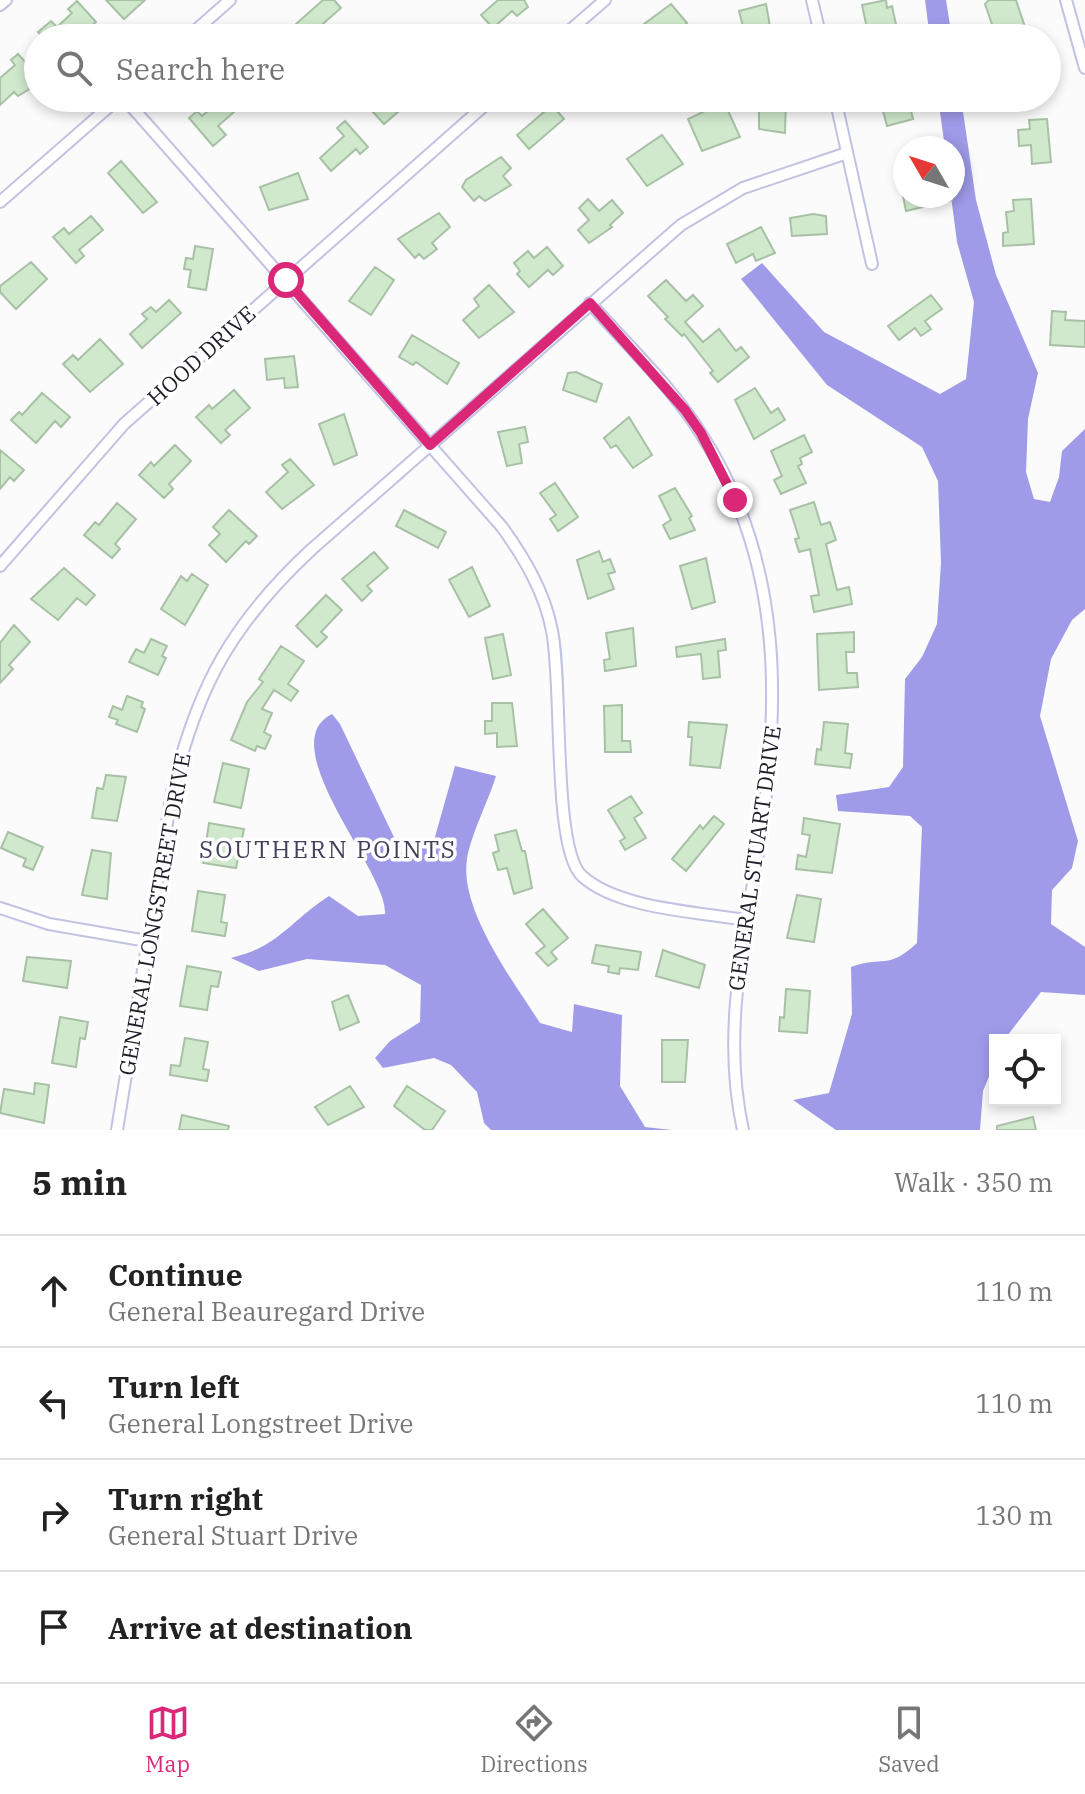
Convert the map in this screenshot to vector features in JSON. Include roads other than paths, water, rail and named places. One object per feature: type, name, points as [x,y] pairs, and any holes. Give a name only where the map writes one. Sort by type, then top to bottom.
[{"type":"street","points":[[0,5],[6,0]]},
{"type":"street","points":[[203,24],[230,0]]},
{"type":"street","points":[[577,24],[605,0]]},
{"type":"street","points":[[812,0],[818,24]]},
{"type":"street","points":[[1066,0],[1085,68]]},
{"type":"street","points":[[0,202],[106,112]]},
{"type":"street","points":[[135,112],[502,527],[527,565],[546,607],[554,639],[559,696],[562,815],[573,865],[582,876],[615,895],[746,920]]},
{"type":"street","name":"HOOD DRIVE","points":[[0,566],[124,424],[477,112]]},
{"type":"street","points":[[838,112],[872,264]]},
{"type":"street","name":"GENERAL LONGSTREET DRIVE","points":[[117,1130],[172,792],[185,738],[208,682],[262,599],[312,549],[590,303],[705,208],[768,177],[847,153]]},
{"type":"street","name":"GENERAL STUART DRIVE","points":[[590,303],[701,433],[735,500],[761,583],[773,660],[773,741],[733,1025],[736,1090],[743,1130]]},
{"type":"street","points":[[0,908],[49,924],[147,941]]},
{"type":"district","name":"SOUTHERN POINTS","points":[[328,849]]}]
